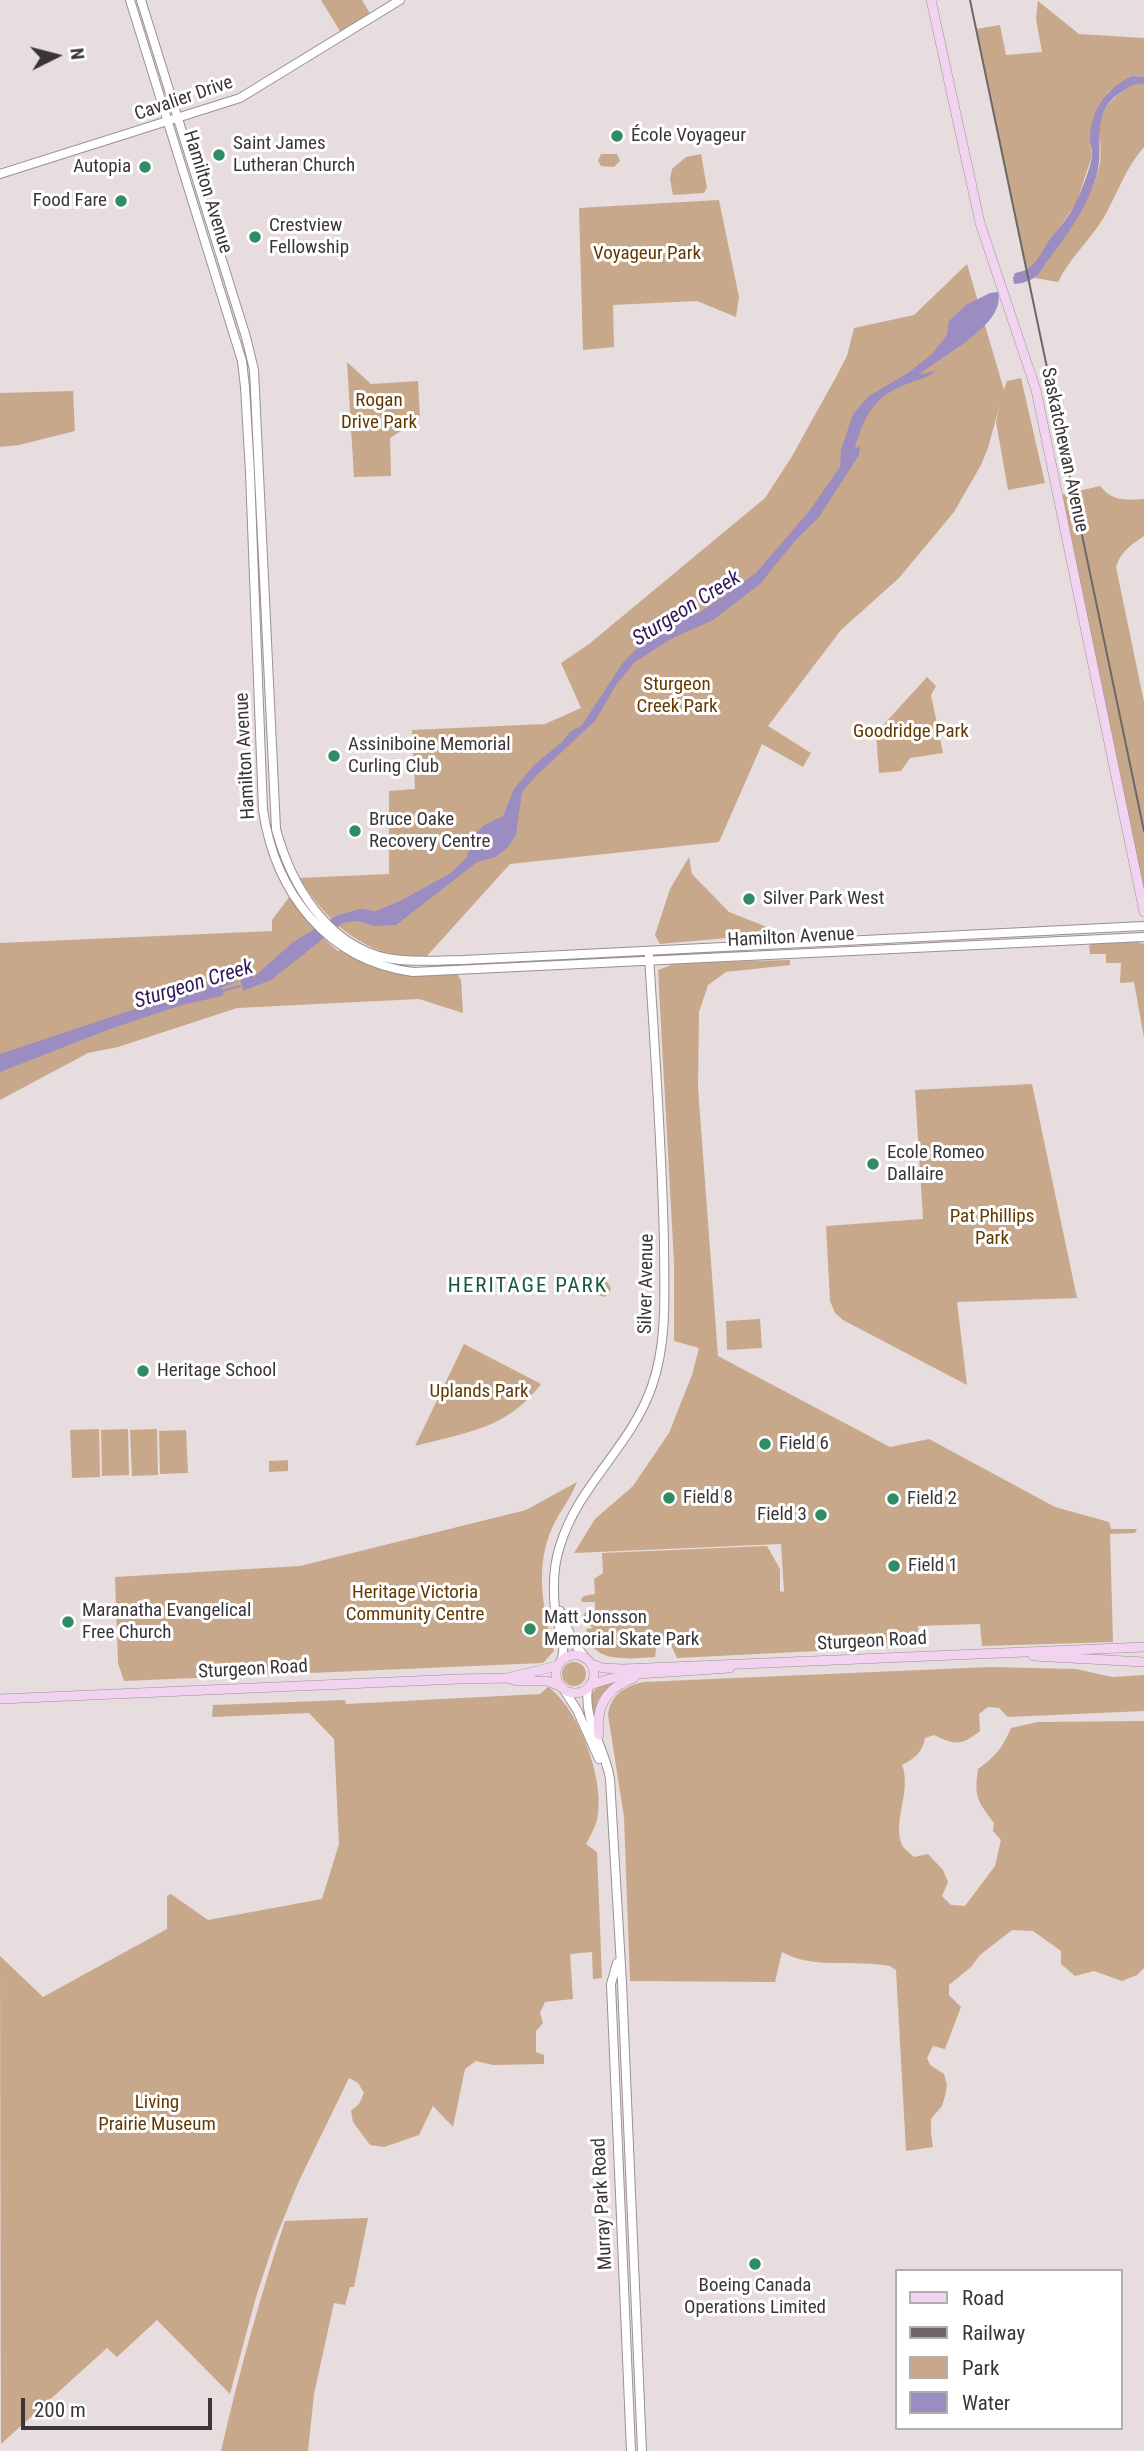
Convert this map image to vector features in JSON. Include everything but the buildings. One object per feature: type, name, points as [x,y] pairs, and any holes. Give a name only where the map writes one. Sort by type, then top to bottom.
[{"type":"main road","name":"Saskatchewan Avenue","points":[[931,0],[980,223],[1035,390],[1144,912]]},
{"type":"main road","name":"Sturgeon Road","points":[[993,1654],[1144,1647]]},
{"type":"main road","name":"Sturgeon Road","points":[[589,1662],[615,1669],[993,1654],[1144,1662]]},
{"type":"main road","points":[[573,1655],[589,1662],[594,1675],[589,1687],[576,1693],[562,1688],[556,1676],[559,1664],[573,1655]]},
{"type":"main road","name":"Sturgeon Road","points":[[0,1699],[312,1684],[508,1678],[559,1664]]},
{"type":"main road","name":"Sturgeon Road","points":[[589,1687],[614,1676],[715,1671],[752,1664]]},
{"type":"main road","points":[[599,1735],[598,1717],[605,1696],[616,1686],[646,1675]]},
{"type":"main road","name":"Sturgeon Road","points":[[508,1678],[517,1681],[547,1681],[562,1688]]},
{"type":"street","name":"Hamilton Avenue","points":[[130,0],[244,371],[263,810],[274,857],[292,894],[343,943],[363,959],[388,968],[413,972],[1144,937]]},
{"type":"street","name":"Hamilton Avenue","points":[[141,0],[250,349],[254,370],[274,810],[283,854],[315,917]]},
{"type":"street","name":"Cavalier Drive","points":[[0,174],[240,98],[400,0]]},
{"type":"street","name":"Hamilton Avenue","points":[[343,943],[378,955],[410,961],[1144,926]]},
{"type":"street","name":"Silver Avenue","points":[[559,1664],[564,1644],[555,1611],[557,1555],[570,1520],[586,1492],[624,1443],[639,1417],[652,1385],[660,1354],[664,1319],[663,1215],[649,950]]},
{"type":"street","name":"Silver Avenue","points":[[554,1591],[565,1626],[589,1662]]},
{"type":"street","name":"Murray Park Road","points":[[589,1687],[588,1711],[609,1771],[611,1799],[622,1983],[642,2451]]},
{"type":"street","name":"Murray Park Road","points":[[562,1688],[577,1710],[597,1754],[611,1799]]},
{"type":"street","points":[[599,1735],[601,1748]]},
{"type":"street","name":"Murray Park Road","points":[[619,1956],[611,1984],[631,2451]]},
{"type":"green space","points":[[321,0],[362,0],[372,17],[343,36]]},
{"type":"green space","points":[[1038,1],[1079,34],[1144,38],[1144,77],[1132,76],[1108,92],[1090,140],[1092,156],[1076,204],[1036,264],[1026,270],[976,29],[1000,25],[1006,55],[1042,52],[1036,19]]},
{"type":"green space","points":[[1134,83],[1144,84],[1144,147],[1126,173],[1103,219],[1058,282],[1035,278],[1075,220],[1095,181],[1100,165],[1101,118],[1106,108],[1116,96]]},
{"type":"green space","points":[[601,154],[617,154],[620,161],[614,167],[601,166],[598,161]]},
{"type":"green space","points":[[701,154],[707,188],[704,193],[673,195],[670,179],[672,169],[686,157]]},
{"type":"green space","name":"Voyageur Park","points":[[719,200],[739,297],[736,317],[697,301],[613,305],[614,347],[583,350],[579,208]]},
{"type":"green space","name":"Sturgeon Creek Park","points":[[967,264],[1004,390],[1007,381],[1021,378],[1045,483],[1008,490],[996,422],[1000,404],[981,465],[954,512],[899,578],[841,630],[768,726],[811,753],[803,767],[762,744],[719,842],[510,864],[426,957],[405,956],[368,946],[337,925],[299,878],[389,874],[389,791],[415,789],[412,730],[545,724],[581,708],[561,663],[589,644],[765,498],[791,458],[847,356],[854,328],[914,315]]},
{"type":"green space","name":"Rogan Drive Park","points":[[347,362],[371,384],[418,381],[420,419],[390,438],[391,476],[354,477]]},
{"type":"green space","points":[[73,391],[75,431],[0,447],[0,393]]},
{"type":"green space","points":[[1100,486],[1110,495],[1125,500],[1144,499],[1144,536],[1124,553],[1116,567],[1144,702],[1144,912],[1057,496]]},
{"type":"green space","name":"Goodridge Park","points":[[927,677],[936,686],[931,695],[943,753],[910,758],[901,771],[879,773],[876,733]]},
{"type":"green space","points":[[689,857],[692,874],[729,912],[782,933],[660,944],[655,935],[670,889]]},
{"type":"green space","points":[[290,896],[318,932],[338,951],[390,972],[457,974],[461,980],[463,1013],[419,999],[237,1008],[118,1047],[88,1053],[0,1100],[0,943],[272,931],[272,920]]},
{"type":"green space","points":[[1134,941],[1144,944],[1144,1038],[1134,982],[1120,983],[1121,963],[1106,963],[1106,954],[1090,954],[1089,946],[1093,943]]},
{"type":"green space","points":[[790,960],[790,965],[726,972],[708,985],[699,1012],[698,1088],[718,1356],[890,1447],[929,1439],[1055,1507],[1109,1522],[1111,1529],[1137,1529],[1135,1533],[1110,1534],[1113,1642],[982,1646],[980,1624],[918,1626],[918,1646],[677,1658],[670,1643],[657,1642],[655,1657],[630,1658],[604,1655],[591,1643],[586,1629],[593,1628],[582,1619],[586,1611],[595,1610],[595,1602],[582,1602],[581,1599],[595,1594],[594,1579],[603,1573],[602,1553],[767,1546],[780,1569],[780,1591],[784,1592],[781,1544],[574,1553],[595,1519],[633,1486],[669,1433],[692,1375],[699,1348],[674,1341],[674,1262],[658,970],[676,963]]},
{"type":"green space","name":"Pat Phillips Park","points":[[1032,1084],[1077,1298],[957,1302],[967,1385],[843,1320],[835,1313],[830,1301],[826,1226],[923,1219],[915,1090]]},
{"type":"green space","points":[[601,1273],[611,1288],[609,1294],[604,1297],[595,1294],[588,1281]]},
{"type":"green space","points":[[760,1319],[762,1348],[727,1350],[726,1321]]},
{"type":"green space","name":"Uplands Park","points":[[464,1344],[541,1384],[528,1399],[500,1420],[469,1432],[415,1446]]},
{"type":"green space","points":[[99,1429],[100,1477],[72,1478],[70,1430]]},
{"type":"green space","points":[[128,1429],[129,1475],[102,1476],[101,1430]]},
{"type":"green space","points":[[157,1429],[158,1475],[132,1476],[130,1430]]},
{"type":"green space","points":[[186,1430],[188,1473],[160,1474],[159,1431]]},
{"type":"green space","points":[[288,1460],[288,1471],[269,1472],[269,1461]]},
{"type":"green space","name":"Heritage Victoria Community Centre","points":[[577,1482],[547,1541],[542,1588],[554,1651],[543,1663],[124,1681],[118,1663],[115,1577],[300,1566],[526,1510]]},
{"type":"green space","points":[[574,1662],[585,1669],[586,1674],[579,1685],[574,1686],[563,1679],[562,1674],[569,1663]]},
{"type":"green space","points":[[990,1667],[1076,1669],[1112,1677],[1144,1675],[1144,1711],[1008,1717],[999,1708],[988,1707],[979,1714],[980,1731],[968,1739],[958,1742],[947,1741],[934,1735],[925,1738],[917,1754],[902,1765],[905,1785],[899,1826],[902,1845],[914,1857],[928,1854],[943,1870],[948,1882],[942,1896],[951,1905],[965,1906],[995,1866],[1001,1840],[993,1831],[994,1823],[978,1798],[978,1769],[998,1751],[1011,1728],[1038,1722],[1144,1721],[1144,1968],[1137,1975],[1122,1981],[1094,1971],[1075,1976],[1061,1964],[1061,1951],[1033,1931],[1012,1930],[980,1955],[971,1967],[949,1985],[949,1995],[961,2007],[945,2049],[933,2046],[927,2058],[930,2065],[944,2074],[947,2085],[942,2106],[931,2119],[933,2147],[906,2151],[896,1970],[890,1966],[807,1961],[782,1952],[775,1982],[630,1981],[624,1817],[608,1715],[612,1702],[620,1692],[643,1682]]},
{"type":"green space","points":[[618,1681],[603,1694],[593,1715],[592,1694],[598,1687]]},
{"type":"green space","name":"Living Prairie Museum","points":[[548,1687],[570,1711],[580,1728],[598,1786],[597,1820],[586,1844],[597,1852],[602,1978],[593,1979],[592,1952],[570,1954],[573,1999],[545,2002],[540,2013],[543,2023],[536,2031],[536,2052],[544,2055],[544,2064],[493,2065],[476,2061],[465,2069],[453,2127],[433,2106],[419,2135],[384,2147],[370,2145],[353,2122],[351,2111],[359,2104],[364,2093],[358,2083],[349,2078],[298,2183],[274,2242],[230,2394],[157,2320],[117,2357],[107,2348],[1,2444],[0,1956],[43,1997],[167,1929],[167,1896],[171,1894],[208,1920],[322,1899],[339,1844],[334,1739],[309,1713],[212,1717],[213,1705],[345,1700],[346,1704],[540,1694]]},
{"type":"green space","points":[[368,2218],[354,2287],[350,2287],[345,2305],[334,2303],[314,2394],[308,2451],[221,2451],[250,2335],[285,2221]]},
{"type":"water","points":[[1132,76],[1144,77],[1144,84],[1126,89],[1110,101],[1104,111],[1099,166],[1081,212],[1037,276],[1014,284],[1015,273],[1027,269],[1035,262],[1067,218],[1083,186],[1090,166],[1091,129],[1096,110],[1114,87]]},
{"type":"water","name":"Sturgeon Creek","points":[[998,292],[998,304],[982,328],[919,375],[937,370],[899,387],[874,406],[855,446],[860,446],[859,455],[819,517],[794,542],[760,584],[713,620],[671,639],[635,662],[616,685],[595,721],[522,792],[516,835],[508,847],[496,857],[477,862],[396,925],[374,926],[358,921],[343,923],[271,980],[243,991],[239,972],[250,968],[254,970],[254,977],[293,942],[338,915],[360,909],[376,911],[451,873],[466,858],[476,833],[483,826],[503,816],[514,789],[534,765],[570,732],[582,725],[622,664],[645,640],[664,629],[672,621],[674,614],[679,620],[699,613],[756,573],[810,510],[840,467],[841,450],[853,414],[869,396],[908,373],[932,354],[947,335],[949,321],[966,305]]},
{"type":"water","points":[[234,976],[236,982],[221,988],[224,992],[222,996],[182,1005],[110,1029],[0,1072],[0,1054]]},
{"type":"waterway","name":"Sturgeon Creek","points":[[222,991],[240,986]]},
{"type":"railway","points":[[970,0],[1144,831]]},
{"type":"place","name":"École Voyageur","points":[[617,136]]},
{"type":"place","name":"Saint James Lutheran Church","points":[[219,155]]},
{"type":"place","name":"Autopia","points":[[145,167]]},
{"type":"place","name":"Food Fare","points":[[121,201]]},
{"type":"place","name":"Crestview Fellowship","points":[[255,237]]},
{"type":"place","name":"Assiniboine Memorial Curling Club","points":[[334,756]]},
{"type":"place","name":"Bruce Oake Recovery Centre","points":[[355,831]]},
{"type":"place","name":"Silver Park West","points":[[749,899]]},
{"type":"place","name":"Ecole Romeo Dallaire","points":[[873,1164]]},
{"type":"place","name":"Heritage School","points":[[143,1371]]},
{"type":"place","name":"Field 6","points":[[765,1444]]},
{"type":"place","name":"Field 8","points":[[669,1498]]},
{"type":"place","name":"Field 2","points":[[893,1499]]},
{"type":"place","name":"Field 3","points":[[821,1515]]},
{"type":"place","name":"Field 1","points":[[894,1566]]},
{"type":"place","name":"Maranatha Evangelical Free Church","points":[[68,1622]]},
{"type":"place","name":"Matt Jonsson Memorial Skate Park","points":[[530,1629]]},
{"type":"place","name":"Boeing Canada Operations Limited","points":[[755,2264]]},
{"type":"district","name":"HERITAGE PARK","points":[[528,1287]]}]
